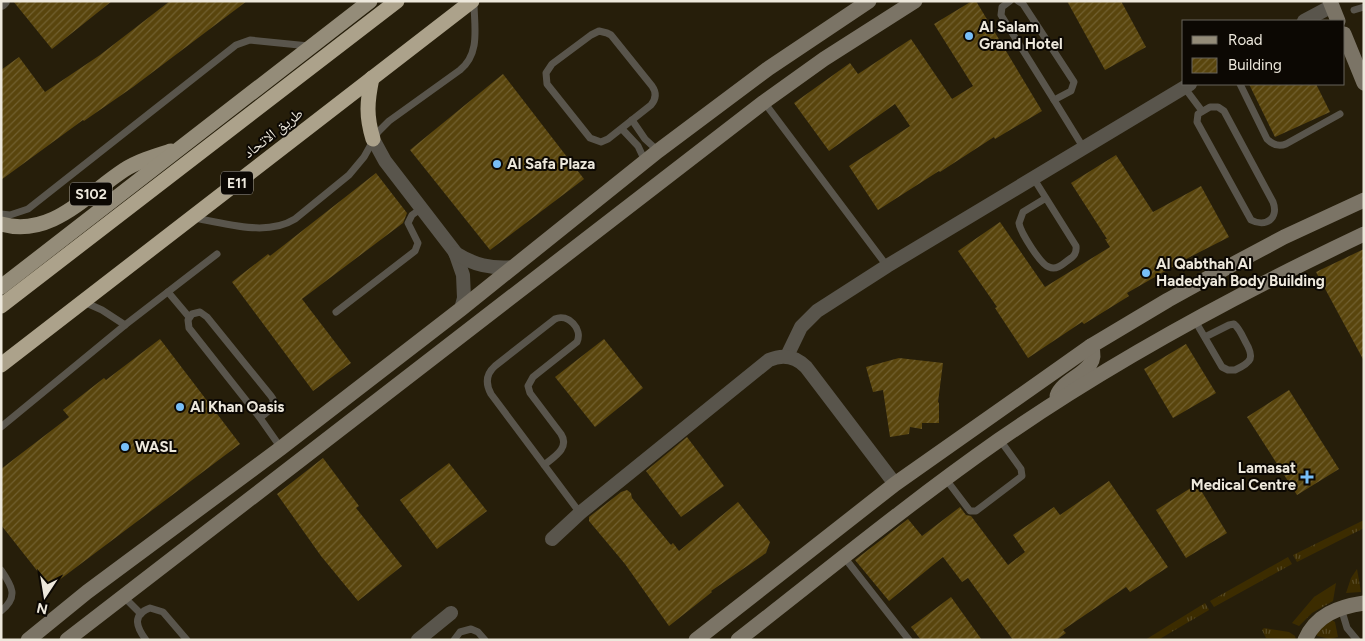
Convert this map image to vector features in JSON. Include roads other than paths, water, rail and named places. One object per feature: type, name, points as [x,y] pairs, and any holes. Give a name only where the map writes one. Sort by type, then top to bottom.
[{"type":"highway","name":"طريق الاتحاد","points":[[1,306],[398,1]]},
{"type":"highway","name":"طريق الاتحاد","points":[[1,364],[473,1]]},
{"type":"highway","points":[[372,78],[367,107],[368,121],[373,139]]},
{"type":"main road","points":[[1,287],[370,1]]},
{"type":"main road","points":[[28,640],[87,592],[281,448],[461,309],[658,151],[769,68],[869,1]]},
{"type":"main road","points":[[67,640],[764,102],[824,60],[915,1]]},
{"type":"main road","points":[[1331,4],[1338,20]]},
{"type":"main road","points":[[1345,36],[1364,83]]},
{"type":"main road","name":"S102","points":[[1,224],[29,227],[54,220],[132,165],[179,149]]},
{"type":"main road","points":[[696,640],[895,484],[1091,346],[1226,268],[1284,237],[1364,200]]},
{"type":"main road","points":[[738,640],[945,478],[1056,402],[1194,319],[1252,288],[1364,234]]},
{"type":"main road","points":[[1056,402],[1060,389],[1092,363],[1093,354],[1091,346]]},
{"type":"main road","points":[[1308,639],[1321,618],[1341,607],[1364,603]]},
{"type":"street","points":[[1306,20],[1331,4]]},
{"type":"street","points":[[787,356],[795,337],[808,318],[817,311],[887,266],[1187,85]]},
{"type":"street","points":[[373,139],[384,161],[455,252],[477,265],[501,268],[514,267]]},
{"type":"street","points":[[455,252],[463,275],[464,298],[461,309]]},
{"type":"street","points":[[552,539],[580,513],[769,360],[774,358],[787,356],[794,358],[806,367],[895,484]]},
{"type":"street","points":[[418,640],[451,613]]},
{"type":"lane","points":[[191,218],[260,229],[269,229],[287,224],[349,175],[364,157],[378,132],[395,116],[460,70],[469,61],[475,44],[473,1]]},
{"type":"lane","points":[[1010,1],[1002,7],[1001,15],[1083,147]]},
{"type":"lane","points":[[1018,1],[1023,4],[1074,82],[1071,91],[1054,100]]},
{"type":"lane","points":[[1354,10],[1364,8]]},
{"type":"lane","points":[[595,32],[607,33],[652,86],[656,94],[654,102],[632,120],[605,141],[597,141],[590,138],[547,84],[548,68],[595,32]]},
{"type":"lane","points":[[1,214],[10,215],[28,210],[236,45],[250,40],[312,46]]},
{"type":"lane","points":[[1187,85],[1202,111]]},
{"type":"lane","points":[[1240,85],[1267,140],[1274,145],[1286,144],[1340,114]]},
{"type":"lane","points":[[764,102],[887,266]]},
{"type":"lane","points":[[1210,107],[1218,107],[1226,115],[1273,202],[1275,208],[1274,215],[1270,220],[1264,223],[1257,223],[1251,220],[1196,122],[1197,115],[1202,111],[1210,107]]},
{"type":"lane","points":[[632,120],[645,139],[658,151]]},
{"type":"lane","points":[[622,129],[638,146],[645,161]]},
{"type":"lane","points":[[1034,179],[1046,198],[1077,249],[1074,257],[1057,268],[1050,268],[1044,264],[1022,231],[1019,223],[1023,212],[1046,198]]},
{"type":"lane","points":[[336,312],[414,251],[418,243],[408,223],[412,215],[422,208]]},
{"type":"lane","points":[[1,427],[125,325],[217,254]]},
{"type":"lane","points":[[168,292],[189,317]]},
{"type":"lane","points":[[83,302],[102,310],[125,325]]},
{"type":"lane","points":[[260,418],[272,407],[273,399],[204,314],[196,312],[189,317],[189,328],[260,418],[281,448]]},
{"type":"lane","points":[[544,465],[562,449],[564,442],[561,434],[530,393],[528,386],[530,379],[577,342],[578,331],[569,320],[563,317],[555,319],[495,366],[487,379],[487,384],[491,394],[544,465],[580,513]]},
{"type":"lane","points":[[1194,319],[1205,337],[1225,369],[1234,370],[1251,359],[1250,348],[1234,324],[1205,337]]},
{"type":"lane","points":[[945,478],[970,511],[976,511],[1022,476],[1021,469],[999,440]]},
{"type":"lane","points":[[844,557],[909,640]]},
{"type":"lane","points":[[1,570],[12,587],[13,593],[9,604],[1,611]]},
{"type":"lane","points":[[123,596],[141,614]]},
{"type":"lane","points":[[1341,607],[1344,622],[1357,640]]},
{"type":"lane","points":[[146,640],[137,625],[141,614],[150,608],[163,612],[187,640]]},
{"type":"lane","points":[[454,640],[460,632],[471,629],[478,632],[485,640]]},
{"type":"place","name":"Al Salam Grand Hotel","points":[[969,36]]},
{"type":"place","name":"Al Safa Plaza","points":[[497,164]]},
{"type":"place","name":"Al Qabthah Al Hadedyah Body Building","points":[[1146,273]]},
{"type":"place","name":"Al Khan Oasis","points":[[180,407]]},
{"type":"place","name":"WASL","points":[[125,447]]},
{"type":"place","name":"Lamasat Medical Centre","points":[[1307,477]]}]
